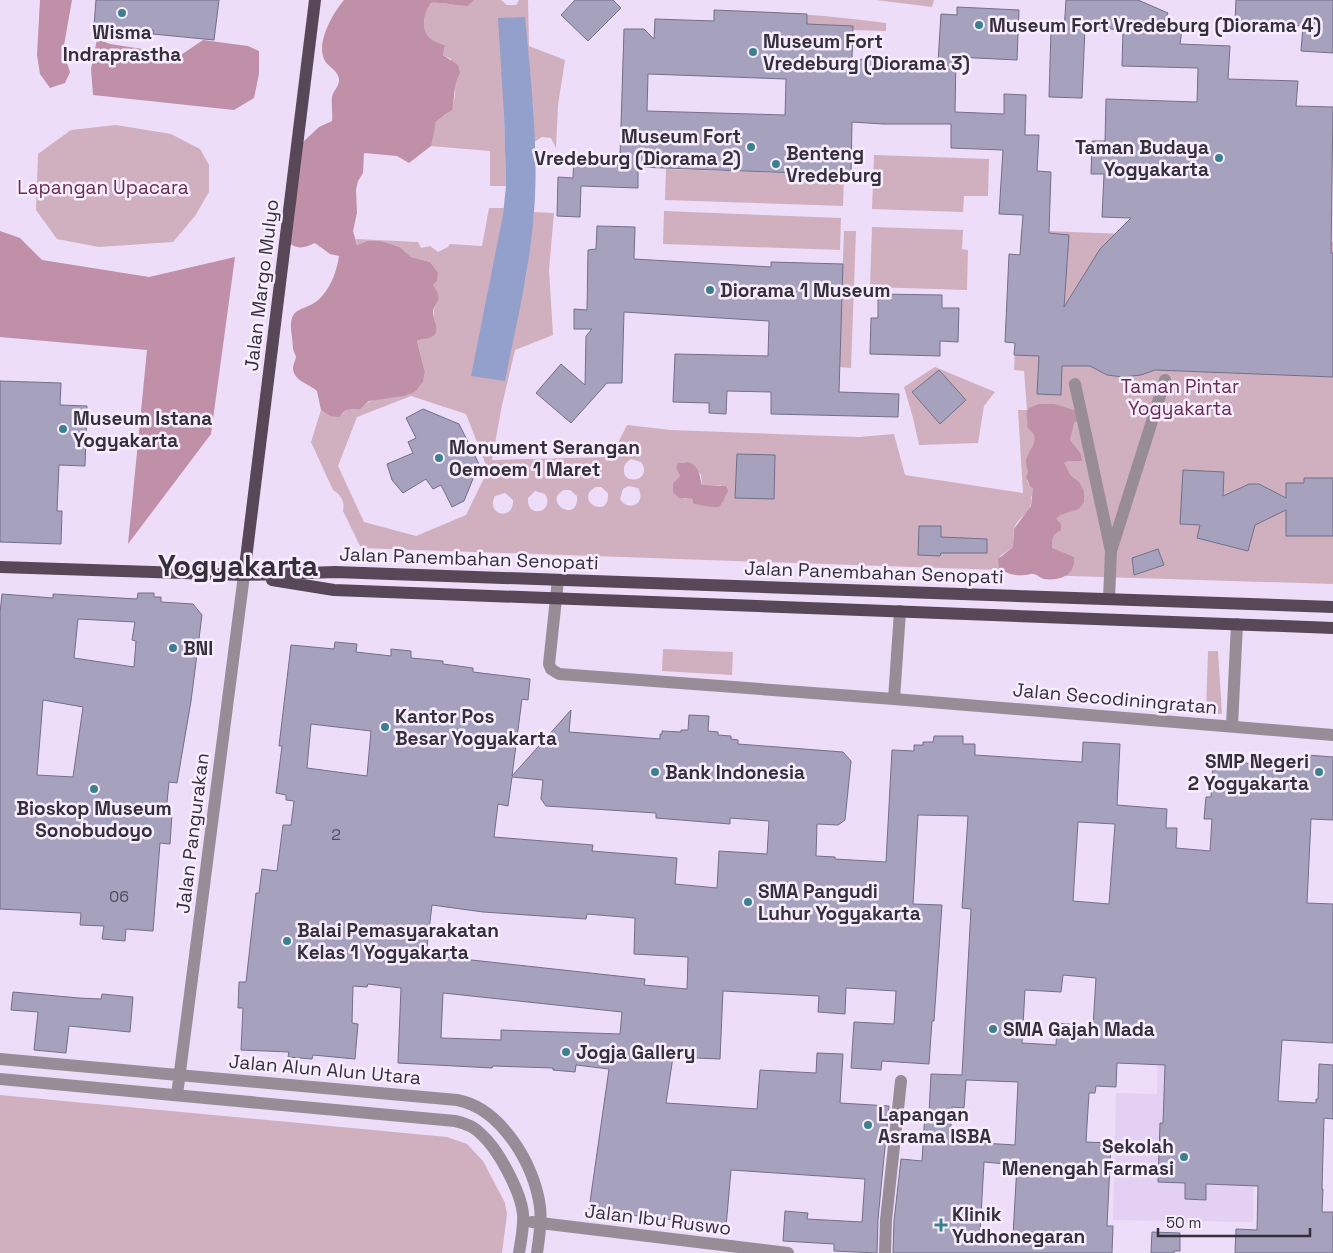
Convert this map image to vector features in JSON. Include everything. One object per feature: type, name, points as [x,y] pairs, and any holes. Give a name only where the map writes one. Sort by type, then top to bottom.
[{"type":"main road","name":"Jalan Margo Mulyo","points":[[244,575],[314,1]]},
{"type":"main road","points":[[0,567],[244,575]]},
{"type":"main road","name":"Jalan Panembahan Senopati","points":[[244,575],[335,572],[1333,607]]},
{"type":"main road","name":"Jalan Panembahan Senopati","points":[[244,575],[334,590],[1333,628]]},
{"type":"street","points":[[1111,551],[1165,380]]},
{"type":"street","points":[[1074,384],[1111,551],[1110,599]]},
{"type":"street","name":"Jalan Pangurakan","points":[[178,1095],[244,575]]},
{"type":"street","points":[[556,598],[558,580]]},
{"type":"street","name":"Jalan Secodiningratan","points":[[556,598],[549,664],[551,669],[559,674],[1333,735]]},
{"type":"street","points":[[894,699],[900,611]]},
{"type":"street","points":[[1232,726],[1237,624]]},
{"type":"street","name":"Jalan Alun Alun Utara","points":[[0,1059],[457,1100],[472,1104],[493,1118],[504,1130],[527,1166],[538,1198],[541,1223],[537,1253]]},
{"type":"street","points":[[19,1081],[21,1061]]},
{"type":"street","name":"Jalan Alun Alun Utara","points":[[0,1079],[454,1121],[470,1126],[483,1135],[500,1160],[517,1191],[522,1207],[523,1221],[519,1253]]},
{"type":"street","points":[[885,1253],[886,1220],[901,1081]]},
{"type":"street","points":[[334,1110],[335,1089]]},
{"type":"street","name":"Jalan Ibu Ruswo","points":[[523,1221],[788,1253]]},
{"type":"shaded area","points":[[40,0],[72,0],[63,51],[70,72],[65,83],[50,88],[40,74],[37,55]]},
{"type":"shaded area","points":[[344,0],[474,0],[468,6],[431,3],[426,11],[424,26],[427,34],[433,41],[445,45],[443,55],[458,65],[460,73],[455,86],[452,110],[436,122],[431,146],[409,163],[397,156],[364,153],[363,173],[358,181],[356,190],[357,213],[353,231],[357,245],[367,241],[381,241],[400,247],[411,257],[430,262],[438,273],[437,281],[433,284],[438,298],[433,311],[436,331],[433,336],[417,341],[425,372],[423,382],[413,393],[369,401],[360,409],[346,410],[339,417],[330,416],[321,410],[317,391],[296,376],[293,366],[296,356],[293,349],[291,326],[295,313],[317,301],[326,291],[334,277],[339,256],[330,254],[315,243],[301,247],[294,246],[288,242],[303,142],[319,127],[332,121],[332,97],[339,79],[335,71],[325,61],[322,54],[322,46],[327,29]]},
{"type":"shaded area","points":[[97,39],[110,44],[181,55],[203,40],[248,46],[259,51],[259,74],[254,98],[234,110],[93,95],[91,69]]},
{"type":"shaded area","points":[[0,231],[20,238],[42,260],[149,277],[235,257],[211,434],[128,544],[147,350],[0,337]]},
{"type":"shaded area","points":[[1039,404],[1054,404],[1077,411],[1078,420],[1074,423],[1070,440],[1081,454],[1082,461],[1068,461],[1064,463],[1071,476],[1079,482],[1084,491],[1084,502],[1079,509],[1060,515],[1056,519],[1061,524],[1061,530],[1053,537],[1052,548],[1074,557],[1074,563],[1069,573],[1055,579],[1044,579],[1032,574],[1018,575],[1008,573],[999,568],[998,559],[1013,547],[1014,529],[1031,506],[1033,489],[1026,477],[1028,473],[1026,463],[1035,440],[1033,433],[1027,427],[1027,413],[1029,408]]},
{"type":"shaded area","points":[[688,462],[697,468],[702,485],[726,486],[728,491],[719,507],[695,504],[693,499],[679,498],[673,492],[673,483],[680,476],[676,468],[678,463]]},
{"type":"shaded area","name":"Sekolah Menengah Farmasi","points":[[1159,1001],[1257,1003],[1253,1222],[1113,1220],[1116,1093],[1157,1094]]},
{"type":"green space","points":[[474,0],[501,0],[507,5],[516,5],[519,0],[528,0],[529,46],[565,60],[558,105],[556,148],[551,138],[542,137],[534,142],[533,102],[504,115],[506,186],[490,186],[490,151],[430,146],[432,132],[436,123],[452,107],[455,87],[451,59],[443,55],[445,45],[433,41],[425,30],[426,11],[431,3],[468,6]]},
{"type":"green space","points":[[876,0],[934,0],[932,7]]},
{"type":"green space","points":[[748,11],[886,23],[886,31],[853,30],[853,26],[807,24]]},
{"type":"green space","name":"Lapangan Upacara","points":[[116,125],[171,134],[200,149],[209,165],[209,192],[195,216],[173,242],[99,247],[57,239],[36,210],[38,154],[71,130]]},
{"type":"green space","points":[[874,155],[989,159],[988,196],[964,196],[963,212],[872,209]]},
{"type":"green space","points":[[666,169],[844,175],[843,206],[665,200]]},
{"type":"green space","name":"Taman Pintar Yogyakarta","points":[[489,208],[504,208],[504,381],[526,276],[534,212],[554,213],[549,270],[553,335],[515,350],[492,460],[611,457],[627,425],[671,430],[859,437],[894,434],[905,475],[1023,493],[1018,410],[1027,410],[1024,371],[1014,370],[1021,230],[1333,242],[1333,584],[1038,575],[1033,495],[1028,510],[1014,528],[1013,547],[1000,556],[999,570],[361,548],[343,511],[342,499],[333,490],[311,442],[321,410],[330,416],[343,414],[346,410],[361,408],[371,401],[404,396],[418,389],[423,382],[425,372],[417,340],[426,339],[435,322],[434,310],[438,296],[432,284],[438,274],[430,262],[411,257],[400,247],[381,241],[367,241],[357,245],[356,239],[418,242],[421,248],[430,246],[438,252],[450,244],[482,246]],"holes":[[[411,396],[466,414],[488,470],[466,515],[416,536],[364,522],[338,466],[357,417]],[[1030,453],[1032,488],[1027,481]],[[631,459],[641,462],[644,473],[637,479],[628,478],[625,475],[624,469],[626,463]],[[682,462],[688,462],[701,475],[702,485],[721,485],[727,493],[725,498],[710,507],[693,499],[684,499],[673,483],[680,476],[679,471]],[[628,486],[638,488],[640,498],[636,504],[628,505],[620,499],[623,489]],[[596,487],[601,487],[608,493],[607,502],[604,506],[594,505],[588,497],[590,492]],[[564,490],[570,490],[577,496],[576,505],[573,509],[563,508],[557,500],[558,495]],[[535,491],[545,494],[547,505],[544,509],[540,511],[531,509],[528,498]],[[505,493],[513,500],[512,507],[505,513],[501,513],[494,508],[495,496]]]},
{"type":"green space","points":[[664,211],[841,218],[840,250],[663,244]]},
{"type":"green space","points":[[872,227],[963,230],[962,249],[968,250],[967,290],[870,287]]},
{"type":"green space","points":[[844,231],[856,231],[851,368],[839,367]]},
{"type":"green space","points":[[935,367],[995,392],[984,406],[978,443],[919,445],[904,387]]},
{"type":"green space","points":[[663,649],[733,652],[732,675],[662,671]]},
{"type":"green space","points":[[1208,651],[1218,651],[1222,714],[1206,713]]},
{"type":"green space","points":[[0,1095],[447,1137],[467,1144],[483,1161],[505,1203],[507,1214],[502,1253],[0,1253]]},
{"type":"water","points":[[525,17],[535,139],[534,212],[526,276],[505,381],[471,376],[503,215],[506,186],[498,18]]},
{"type":"building","points":[[96,0],[219,0],[214,40],[153,34],[153,30],[94,26]]},
{"type":"building","points":[[575,0],[613,0],[621,8],[588,41],[561,15]]},
{"type":"building","points":[[1066,0],[1138,0],[1168,13],[1164,21],[1183,23],[1180,44],[1230,46],[1228,79],[1298,81],[1296,106],[1333,107],[1331,253],[1333,253],[1333,377],[1155,370],[1141,375],[1123,377],[1107,375],[1090,366],[1062,366],[1061,395],[1037,394],[1039,356],[1014,355],[1015,343],[1005,342],[1009,254],[1020,255],[1023,215],[999,214],[1003,150],[951,148],[951,124],[852,122],[851,175],[638,167],[638,188],[581,186],[580,217],[557,216],[558,177],[573,178],[574,155],[620,157],[624,29],[644,29],[654,39],[655,19],[714,21],[714,10],[807,14],[807,24],[853,26],[852,59],[938,62],[941,14],[957,15],[957,7],[1019,10],[1017,60],[956,57],[955,112],[1004,114],[1004,94],[1026,95],[1025,135],[1039,135],[1037,171],[1051,172],[1049,233],[1069,235],[1064,307],[1100,249],[1131,218],[1102,217],[1104,174],[1091,174],[1092,141],[1105,141],[1106,99],[1197,102],[1198,68],[1122,66],[1123,30],[1085,27],[1082,98],[1049,97],[1051,30],[1064,30]],"holes":[[[648,74],[786,79],[785,115],[647,111]]]},
{"type":"building","points":[[1236,0],[1333,0],[1333,53],[1301,51],[1303,26],[1235,21]]},
{"type":"building","points":[[597,226],[635,227],[634,259],[771,267],[771,262],[843,264],[839,392],[899,394],[898,417],[771,414],[771,392],[727,391],[726,414],[709,413],[709,403],[673,402],[675,354],[768,356],[769,321],[624,312],[622,383],[607,383],[571,423],[536,393],[561,364],[585,385],[586,336],[592,329],[574,329],[574,309],[587,310],[588,250],[596,249]]},
{"type":"building","points":[[878,294],[942,295],[942,308],[959,308],[958,342],[940,341],[940,356],[870,354],[871,318],[878,318]]},
{"type":"building","points":[[939,370],[966,400],[940,424],[912,392]]},
{"type":"building","points":[[0,381],[61,383],[60,405],[87,406],[85,466],[59,465],[57,511],[62,511],[61,544],[0,542]]},
{"type":"building","name":"Monument Serangan Oemoem 1 Maret","points":[[423,409],[459,424],[479,464],[464,501],[452,507],[441,485],[433,489],[426,479],[403,493],[392,480],[387,464],[413,453],[408,442],[416,438],[406,418]]},
{"type":"building","points":[[737,454],[775,455],[774,499],[735,498]]},
{"type":"building","points":[[1183,470],[1224,472],[1223,496],[1249,484],[1259,484],[1286,498],[1286,483],[1304,483],[1304,478],[1333,478],[1333,536],[1286,536],[1286,510],[1255,525],[1248,551],[1197,538],[1200,525],[1180,524]]},
{"type":"building","points":[[919,526],[941,526],[941,537],[987,539],[987,553],[941,553],[940,556],[918,555]]},
{"type":"building","points":[[1158,549],[1164,565],[1134,575],[1132,558]]},
{"type":"building","points":[[138,593],[154,593],[154,597],[161,597],[161,602],[193,604],[202,615],[191,701],[177,783],[169,782],[166,813],[172,814],[170,844],[160,843],[153,931],[126,929],[125,941],[102,939],[104,926],[80,925],[81,913],[0,909],[0,613],[2,594],[53,598],[53,594],[137,599]],"holes":[[[78,619],[135,622],[132,640],[136,641],[134,667],[74,658]],[[43,700],[83,707],[73,777],[37,775]]]},
{"type":"building","points":[[335,642],[357,644],[356,652],[391,656],[391,649],[411,651],[411,658],[443,661],[443,664],[473,668],[473,672],[530,679],[528,700],[522,699],[512,776],[571,710],[569,732],[660,739],[662,731],[681,732],[681,730],[688,730],[689,715],[709,716],[708,731],[718,732],[718,735],[731,736],[731,739],[738,740],[738,744],[843,752],[851,761],[845,820],[838,825],[817,824],[816,856],[835,857],[835,859],[886,862],[892,750],[914,751],[914,745],[923,745],[923,742],[933,742],[934,736],[963,736],[963,744],[975,744],[975,755],[1082,762],[1083,742],[1120,744],[1117,805],[1167,809],[1166,828],[1177,828],[1176,848],[1210,851],[1212,819],[1204,819],[1206,797],[1211,797],[1213,761],[1306,767],[1307,755],[1333,757],[1333,820],[1311,819],[1307,903],[1333,904],[1333,1043],[1282,1040],[1278,1101],[1316,1103],[1316,1099],[1318,1099],[1319,1064],[1333,1065],[1333,1119],[1324,1118],[1322,1212],[1333,1212],[1333,1253],[1235,1253],[1236,1229],[1257,1230],[1258,1186],[1206,1184],[1206,1200],[1185,1199],[1185,1183],[1158,1182],[1160,1123],[1163,1123],[1165,1065],[1117,1063],[1116,1087],[1096,1086],[1095,1093],[1089,1093],[1086,1142],[1111,1143],[1107,1226],[1113,1226],[1112,1253],[893,1253],[894,1221],[901,1159],[922,1161],[925,1113],[929,1113],[931,1074],[962,1075],[971,909],[962,908],[968,816],[918,815],[913,904],[942,905],[929,1064],[882,1061],[881,1070],[851,1068],[854,1022],[894,1024],[896,991],[846,988],[845,1014],[818,1012],[819,996],[723,991],[720,1059],[673,1057],[666,1103],[757,1109],[760,1070],[816,1073],[817,1053],[843,1054],[840,1103],[889,1106],[878,1219],[877,1253],[834,1251],[834,1244],[783,1241],[785,1211],[808,1213],[807,1219],[862,1222],[865,1179],[731,1170],[726,1227],[684,1225],[684,1220],[660,1219],[589,1209],[609,1069],[576,1065],[575,1072],[553,1070],[553,1068],[493,1066],[492,1068],[398,1063],[401,988],[368,984],[367,987],[353,986],[352,1023],[358,1024],[355,1059],[313,1055],[312,1059],[288,1057],[289,1052],[241,1050],[243,1008],[238,1008],[239,982],[246,982],[256,893],[259,893],[262,869],[277,871],[283,825],[291,825],[294,801],[286,800],[286,795],[276,793],[282,746],[279,746],[291,645],[334,649]],"holes":[[[311,724],[371,731],[367,776],[307,768]],[[512,777],[543,780],[541,799],[546,806],[656,813],[656,818],[730,824],[730,818],[769,821],[767,854],[719,851],[717,888],[675,884],[677,858],[592,851],[593,845],[494,837],[498,804],[508,806]],[[1078,822],[1115,824],[1109,904],[1073,901]],[[432,905],[483,912],[586,919],[587,914],[635,918],[634,954],[688,957],[687,989],[644,985],[645,979],[426,955]],[[1063,975],[1096,978],[1093,1026],[1057,1023],[1056,1045],[1022,1043],[1025,990],[1061,992]],[[443,993],[622,1012],[620,1034],[501,1030],[501,1040],[441,1038]],[[966,1080],[1018,1082],[1015,1145],[950,1141],[952,1107],[964,1108]],[[984,1162],[1017,1165],[1013,1235],[980,1233]]]},
{"type":"building","points":[[13,992],[101,999],[102,994],[133,997],[130,1032],[69,1026],[66,1053],[34,1050],[38,1012],[11,1010]]},
{"type":"building","points":[[1152,1232],[1180,1233],[1180,1251],[1174,1251],[1174,1253],[1151,1253]]},
{"type":"place","name":"Wisma Indraprastha","points":[[122,13]]},
{"type":"place","name":"Museum Fort Vredeburg (Diorama 4)","points":[[979,25]]},
{"type":"place","name":"Museum Fort Vredeburg (Diorama 3)","points":[[753,52]]},
{"type":"place","name":"Museum Fort Vredeburg (Diorama 2)","points":[[751,147]]},
{"type":"place","name":"Taman Budaya Yogyakarta","points":[[1219,158]]},
{"type":"place","name":"Benteng Vredeburg","points":[[776,164]]},
{"type":"place","name":"Diorama 1 Museum","points":[[710,290]]},
{"type":"place","name":"Museum Istana Yogyakarta","points":[[63,429]]},
{"type":"place","name":"Monument Serangan Oemoem 1 Maret","points":[[439,458]]},
{"type":"place","name":"BNI","points":[[173,648]]},
{"type":"place","name":"Kantor Pos Besar Yogyakarta","points":[[385,727]]},
{"type":"place","name":"Bank Indonesia","points":[[655,772]]},
{"type":"place","name":"SMP Negeri 2 Yogyakarta","points":[[1319,772]]},
{"type":"place","name":"Bioskop Museum Sonobudoyo","points":[[94,789]]},
{"type":"place","name":"SMA Pangudi Luhur Yogyakarta","points":[[748,902]]},
{"type":"place","name":"Balai Pemasyarakatan Kelas 1 Yogyakarta","points":[[287,941]]},
{"type":"place","name":"SMA Gajah Mada","points":[[993,1029]]},
{"type":"place","name":"Jogja Gallery","points":[[566,1052]]},
{"type":"place","name":"Lapangan Asrama ISBA","points":[[868,1125]]},
{"type":"place","name":"Sekolah Menengah Farmasi","points":[[1184,1157]]},
{"type":"place","name":"Klinik Yudhonegaran","points":[[941,1225]]},
{"type":"district","name":"Yogyakarta","points":[[238,566]]}]
